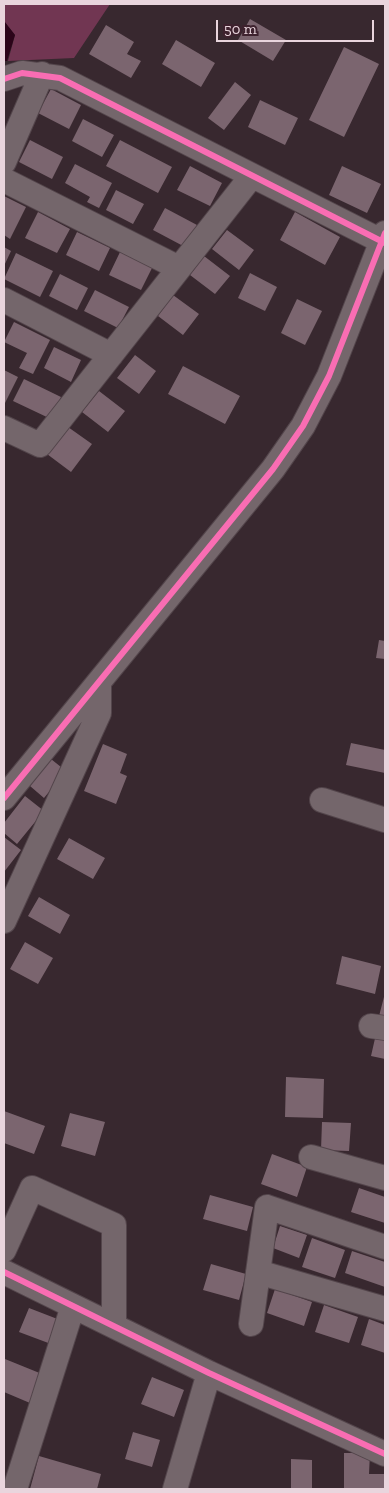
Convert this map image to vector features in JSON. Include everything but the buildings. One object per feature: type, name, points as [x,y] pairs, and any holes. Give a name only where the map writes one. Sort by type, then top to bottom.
[{"type":"street","points":[[4,79],[22,73],[42,74],[60,78],[251,177],[384,239],[329,376],[303,426],[273,469],[4,798]]},
{"type":"street","points":[[4,162],[42,74]]},
{"type":"street","points":[[4,428],[40,445],[251,177]]},
{"type":"street","points":[[4,180],[180,268]]},
{"type":"street","points":[[4,300],[111,355]]},
{"type":"street","points":[[4,922],[99,713],[99,682]]},
{"type":"street","points":[[322,800],[385,820]]},
{"type":"street","points":[[311,1157],[385,1178]]},
{"type":"street","points":[[4,1250],[32,1188],[114,1225],[114,1326]]},
{"type":"street","points":[[251,1324],[267,1207],[385,1247]]},
{"type":"street","points":[[4,1272],[209,1372],[385,1454]]},
{"type":"street","points":[[258,1272],[385,1309]]},
{"type":"street","points":[[15,1489],[73,1306]]},
{"type":"street","points":[[175,1489],[209,1372]]},
{"type":"shaded area","points":[[4,4],[110,4],[74,58],[8,61],[15,35],[4,21]]},
{"type":"shaded area","points":[[4,21],[15,35],[7,61],[4,61]]},
{"type":"cycle path","points":[[4,79],[22,73],[60,78],[385,243]]},
{"type":"cycle path","points":[[4,798],[273,469],[303,426],[329,376],[385,233]]},
{"type":"cycle path","points":[[4,1272],[209,1373],[385,1454]]}]
